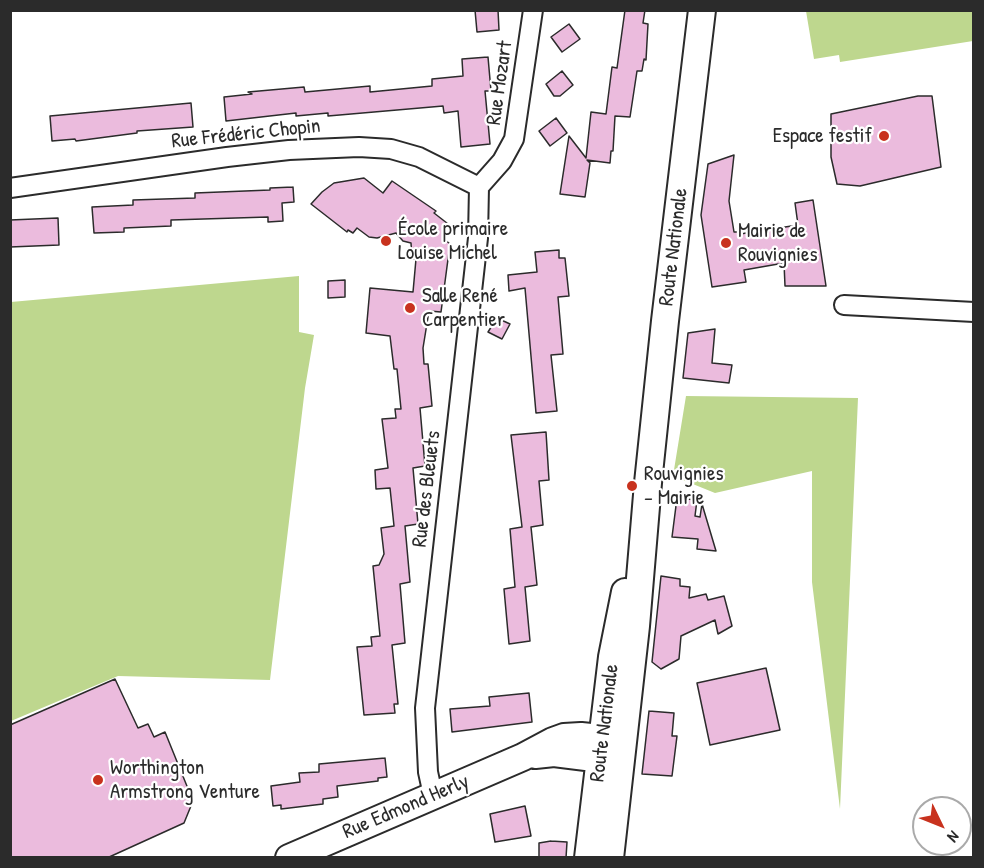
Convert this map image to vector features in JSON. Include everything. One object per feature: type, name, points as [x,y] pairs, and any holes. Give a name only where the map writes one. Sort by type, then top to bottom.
[{"type":"main road","name":"Route Nationale","points":[[610,858],[614,649],[648,483],[702,10]]},
{"type":"main road","name":"Rue Edmond Herly","points":[[289,858],[564,737],[581,736],[612,750]]},
{"type":"main road","name":"Route Nationale","points":[[588,858],[612,750]]},
{"type":"street","name":"Rue Mozart","points":[[479,187],[502,161],[514,139],[533,10]]},
{"type":"street","name":"Rue Frédéric Chopin","points":[[10,188],[238,155],[359,147],[391,149],[418,157],[479,187]]},
{"type":"street","name":"Rue des Bleuets","points":[[433,795],[428,772],[424,708],[478,238],[479,187]]},
{"type":"street","points":[[844,305],[974,312]]},
{"type":"green space","points":[[806,11],[973,11],[973,41],[840,62],[839,55],[814,59]]},
{"type":"green space","points":[[299,276],[299,332],[314,335],[305,388],[270,680],[118,676],[11,721],[11,302]]},
{"type":"green space","points":[[686,396],[858,398],[840,809],[812,582],[812,471],[715,493],[673,476]]},
{"type":"building","points":[[475,10],[498,10],[499,30],[477,32]]},
{"type":"building","points":[[625,10],[645,10],[643,23],[648,24],[646,60],[644,59],[642,71],[637,71],[630,117],[615,116],[610,163],[587,160],[590,163],[585,197],[560,194],[569,136],[586,158],[591,112],[606,114],[612,67],[617,68]]},
{"type":"building","points":[[569,24],[580,39],[562,52],[551,37]]},
{"type":"building","points":[[488,57],[491,91],[485,91],[490,144],[461,147],[458,111],[444,113],[443,106],[328,116],[328,113],[296,116],[296,113],[226,121],[224,97],[252,94],[248,92],[304,87],[305,92],[370,86],[370,92],[432,86],[432,79],[463,76],[462,59]]},
{"type":"building","points":[[562,71],[573,85],[560,96],[554,96],[546,84]]},
{"type":"building","name":"Espace festif","points":[[918,96],[932,96],[941,167],[860,186],[837,184],[831,157],[831,114]]},
{"type":"building","points":[[191,103],[193,127],[137,131],[137,133],[76,141],[75,139],[52,141],[50,116]]},
{"type":"building","points":[[556,118],[567,133],[550,146],[539,131]]},
{"type":"building","points":[[734,155],[729,201],[734,232],[740,232],[740,234],[798,225],[795,203],[813,200],[826,286],[785,286],[784,263],[744,270],[746,282],[712,287],[701,215],[708,164]]},
{"type":"building","points":[[364,178],[383,193],[392,181],[436,211],[434,213],[452,227],[444,239],[450,244],[441,312],[429,311],[423,348],[424,364],[428,364],[432,406],[420,408],[425,466],[413,468],[418,524],[405,526],[410,582],[400,584],[405,643],[392,645],[398,704],[394,704],[395,713],[364,715],[357,647],[372,646],[371,637],[380,636],[373,566],[379,565],[384,554],[381,528],[394,526],[390,488],[376,489],[375,470],[388,468],[382,419],[396,418],[395,409],[401,409],[397,369],[394,369],[390,336],[366,333],[370,288],[413,292],[416,259],[412,259],[411,243],[403,241],[396,233],[377,238],[369,237],[357,228],[353,233],[348,230],[347,232],[311,204],[334,183]]},
{"type":"building","points":[[293,187],[294,202],[282,203],[283,221],[268,222],[268,217],[171,220],[171,226],[124,228],[124,232],[94,233],[92,207],[133,205],[133,200],[195,198],[195,193]]},
{"type":"building","points":[[58,218],[59,245],[10,247],[10,220]]},
{"type":"building","points":[[559,250],[559,258],[565,258],[569,296],[558,297],[563,354],[551,355],[557,411],[536,413],[525,288],[509,291],[508,275],[537,272],[535,252]]},
{"type":"building","points":[[345,280],[345,297],[328,298],[328,281]]},
{"type":"building","points":[[497,318],[510,324],[502,339],[488,332]]},
{"type":"building","points":[[715,329],[712,363],[732,365],[729,383],[683,378],[688,333]]},
{"type":"building","points":[[546,432],[549,480],[539,481],[543,525],[531,527],[537,585],[525,587],[530,641],[509,644],[504,589],[515,587],[510,529],[522,527],[511,435]]},
{"type":"building","points":[[677,498],[697,500],[695,516],[700,517],[702,504],[716,551],[697,549],[698,539],[672,537]]},
{"type":"building","points":[[661,576],[680,579],[680,586],[690,587],[689,598],[706,594],[708,600],[724,596],[732,626],[718,634],[715,620],[681,636],[679,659],[661,669],[652,662]]},
{"type":"building","points":[[766,668],[780,730],[710,745],[697,683]]},
{"type":"building","name":"Worthington Armstrong Venture","points":[[115,679],[138,728],[148,724],[154,737],[165,732],[193,801],[184,823],[107,858],[10,858],[10,725]]},
{"type":"building","points":[[529,693],[532,722],[452,732],[450,709],[490,706],[489,697]]},
{"type":"building","points":[[649,711],[674,713],[672,736],[677,736],[672,776],[642,774]]},
{"type":"building","points":[[385,758],[387,777],[378,778],[378,781],[337,786],[338,797],[323,799],[323,804],[281,809],[281,805],[273,806],[271,786],[300,782],[299,773],[319,772],[319,764]]},
{"type":"building","points":[[525,806],[531,836],[495,842],[490,814]]},
{"type":"building","points":[[567,842],[566,858],[539,858],[539,843]]},
{"type":"place","name":"Espace festif","points":[[884,136]]},
{"type":"place","name":"École primaire Louise Michel","points":[[386,241]]},
{"type":"place","name":"Mairie de Rouvignies","points":[[726,243]]},
{"type":"place","name":"Salle René Carpentier","points":[[410,308]]},
{"type":"place","name":"Rouvignies – Mairie","points":[[632,486]]},
{"type":"place","name":"Worthington Armstrong Venture","points":[[98,780]]}]
